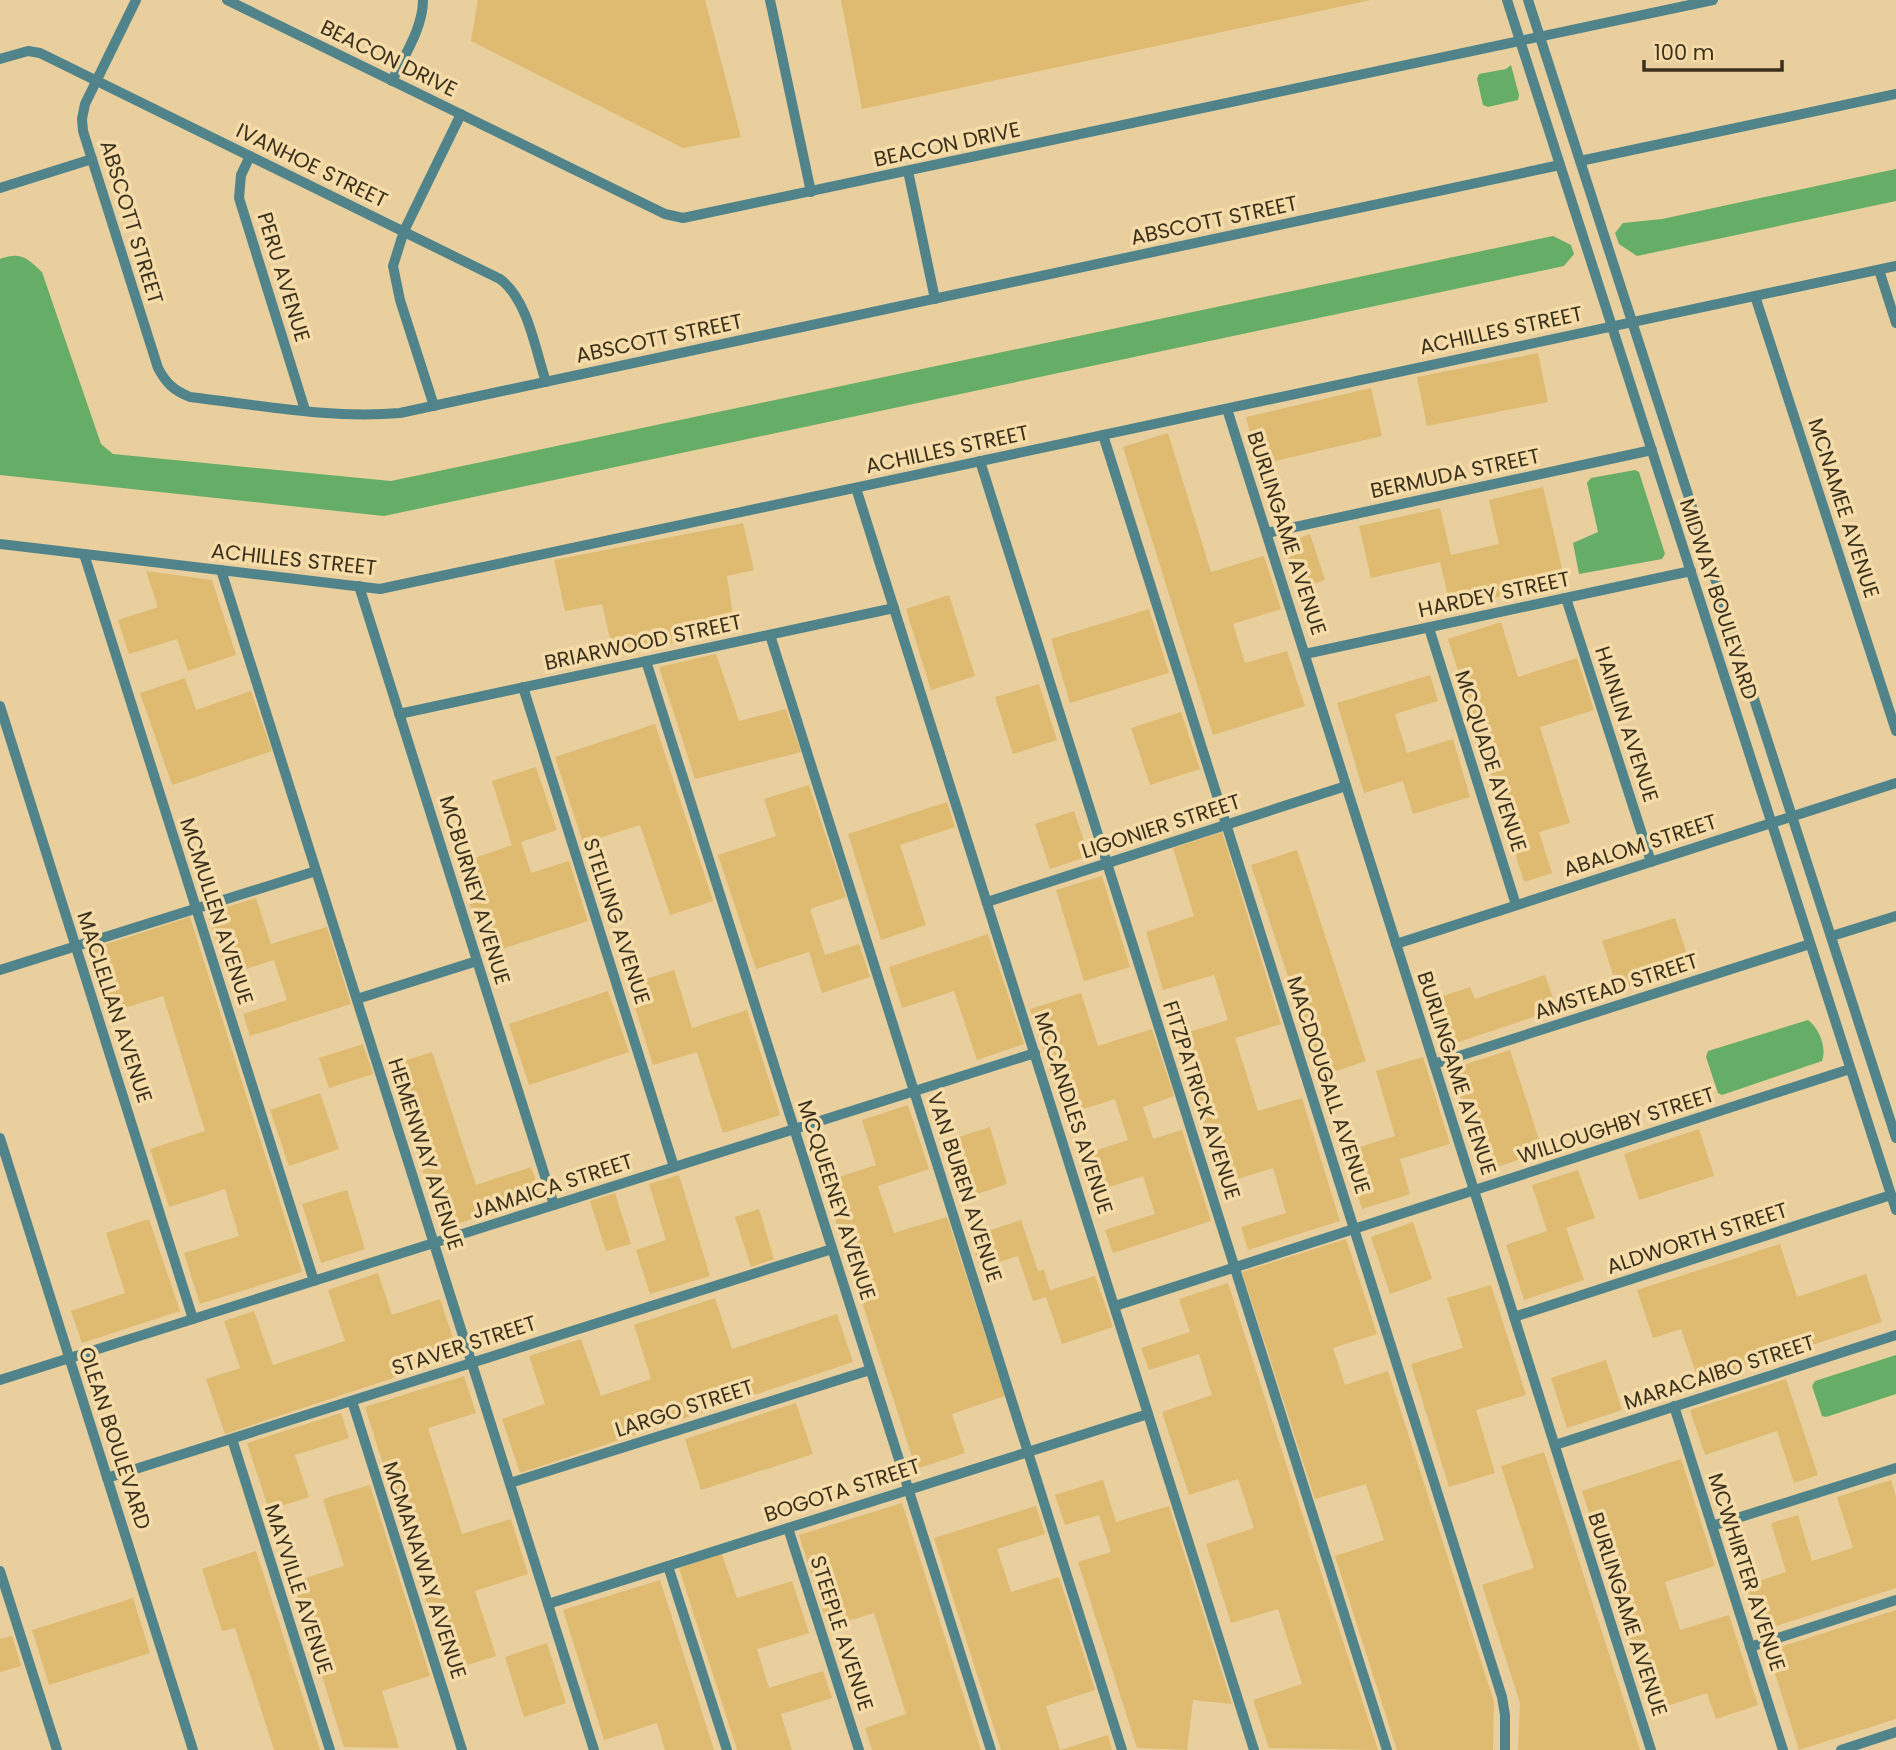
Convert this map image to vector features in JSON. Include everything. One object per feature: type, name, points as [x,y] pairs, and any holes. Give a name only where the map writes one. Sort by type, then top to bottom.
[{"type":"street","name":"ABSCOTT STREET","points":[[136,0],[84,106],[83,131],[158,368],[165,382],[177,392],[190,397],[372,415],[434,406],[1560,165]]},
{"type":"street","name":"BEACON DRIVE","points":[[227,0],[665,214],[683,218],[1713,0]]},
{"type":"street","points":[[392,80],[418,28],[422,15],[422,0]]},
{"type":"street","points":[[770,0],[811,192]]},
{"type":"street","name":"MIDWAY BOULEVARD","points":[[1507,0],[1896,1210]]},
{"type":"street","name":"MIDWAY BOULEVARD","points":[[1528,0],[1896,1138]]},
{"type":"street","name":"IVANHOE STREET","points":[[0,59],[28,51],[40,53],[500,279],[511,287],[520,302],[546,382]]},
{"type":"street","points":[[1580,161],[1896,94]]},
{"type":"street","points":[[434,406],[400,300],[393,266],[404,231],[461,114]]},
{"type":"street","name":"PERU AVENUE","points":[[250,156],[241,175],[239,198],[305,410]]},
{"type":"street","points":[[0,188],[92,159]]},
{"type":"street","points":[[908,172],[935,299]]},
{"type":"street","name":"ACHILLES STREET","points":[[0,544],[380,589],[1896,266]]},
{"type":"street","points":[[1879,270],[1896,323]]},
{"type":"street","name":"MCNAMEE AVENUE","points":[[1755,296],[1896,731]]},
{"type":"street","name":"BURLINGAME AVENUE","points":[[1227,408],[1651,1750]]},
{"type":"street","name":"MACDOUGALL AVENUE","points":[[1103,435],[1502,1697],[1505,1750]]},
{"type":"street","name":"BERMUDA STREET","points":[[1267,533],[1652,450]]},
{"type":"street","name":"FITZPATRICK AVENUE","points":[[980,461],[1387,1750]]},
{"type":"street","name":"MCCANDLES AVENUE","points":[[856,488],[1254,1750]]},
{"type":"street","name":"MCMULLEN AVENUE","points":[[84,554],[314,1281]]},
{"type":"street","name":"HEMENWAY AVENUE","points":[[221,570],[594,1750]]},
{"type":"street","name":"HARDEY STREET","points":[[1305,654],[1690,571]]},
{"type":"street","name":"MCBURNEY AVENUE","points":[[359,586],[554,1205]]},
{"type":"street","name":"HAINLIN AVENUE","points":[[1566,598],[1651,862]]},
{"type":"street","name":"BRIARWOOD STREET","points":[[399,714],[894,608]]},
{"type":"street","name":"MCQUADE AVENUE","points":[[1429,628],[1516,905]]},
{"type":"street","name":"VAN BUREN AVENUE","points":[[770,635],[1122,1750]]},
{"type":"street","name":"MCQUEENEY AVENUE","points":[[646,661],[991,1750]]},
{"type":"street","name":"STELLING AVENUE","points":[[523,687],[674,1167]]},
{"type":"street","name":"MACLELLAN AVENUE","points":[[0,706],[193,1319]]},
{"type":"street","name":"ABALOM STREET","points":[[1396,944],[1896,783]]},
{"type":"street","name":"LIGONIER STREET","points":[[987,902],[1346,786]]},
{"type":"street","points":[[0,970],[316,870]]},
{"type":"street","points":[[1832,936],[1896,916]]},
{"type":"street","name":"AMSTEAD STREET","points":[[1434,1064],[1810,943]]},
{"type":"street","points":[[357,999],[477,961]]},
{"type":"street","name":"JAMAICA STREET","points":[[0,1380],[1035,1053]]},
{"type":"street","name":"WILLOUGHBY STREET","points":[[1115,1306],[1850,1069]]},
{"type":"street","name":"OLEAN BOULEVARD","points":[[0,1138],[193,1750]]},
{"type":"street","name":"ALDWORTH STREET","points":[[1514,1317],[1891,1195]]},
{"type":"street","name":"STAVER STREET","points":[[107,1478],[832,1250]]},
{"type":"street","name":"MARACAIBO STREET","points":[[1555,1445],[1896,1335]]},
{"type":"street","name":"LARGO STREET","points":[[510,1483],[870,1370]]},
{"type":"street","name":"MCMANAWAY AVENUE","points":[[352,1401],[462,1750]]},
{"type":"street","name":"MCWHIRTER AVENUE","points":[[1674,1406],[1783,1750]]},
{"type":"street","name":"BOGOTA STREET","points":[[548,1604],[1148,1414]]},
{"type":"street","name":"MAYVILLE AVENUE","points":[[232,1439],[330,1750]]},
{"type":"street","points":[[1712,1526],[1896,1468]]},
{"type":"street","name":"STEEPLE AVENUE","points":[[788,1528],[859,1750]]},
{"type":"street","points":[[668,1566],[727,1750]]},
{"type":"street","points":[[0,1571],[57,1750]]},
{"type":"street","points":[[1750,1647],[1896,1600]]},
{"type":"street","points":[[1840,1750],[1896,1732]]},
{"type":"shaded area","points":[[478,0],[705,0],[741,137],[683,148],[471,41]]},
{"type":"shaded area","points":[[841,0],[1371,0],[862,109]]},
{"type":"shaded area","points":[[1511,65],[1518,100],[1488,107],[1483,105],[1477,79],[1479,74],[1506,69]]},
{"type":"shaded area","points":[[1896,169],[1896,201],[1637,256],[1619,244],[1615,233],[1623,223],[1662,219]]},
{"type":"shaded area","points":[[1553,236],[1571,245],[1574,254],[1564,266],[384,516],[0,475],[0,259],[13,256],[23,257],[42,272],[101,444],[113,454],[391,481]]},
{"type":"shaded area","points":[[1538,353],[1548,402],[1427,426],[1417,377]]},
{"type":"shaded area","points":[[1371,388],[1382,436],[1258,465],[1246,417]]},
{"type":"shaded area","points":[[1168,433],[1211,572],[1264,556],[1281,609],[1233,624],[1245,663],[1287,651],[1305,706],[1213,735],[1123,447]]},
{"type":"shaded area","points":[[1635,470],[1639,472],[1665,554],[1662,559],[1579,574],[1573,543],[1598,532],[1587,483],[1591,478]]},
{"type":"shaded area","points":[[1543,487],[1565,581],[1451,608],[1440,562],[1371,578],[1359,526],[1440,508],[1451,555],[1499,544],[1489,500]]},
{"type":"shaded area","points":[[743,523],[754,570],[727,576],[735,629],[614,656],[602,604],[565,611],[554,560]]},
{"type":"shaded area","points":[[1310,534],[1325,580],[1297,589],[1282,544]]},
{"type":"shaded area","points":[[146,571],[212,580],[236,655],[188,671],[177,639],[129,654],[118,620],[158,607]]},
{"type":"shaded area","points":[[949,595],[975,676],[931,690],[906,609]]},
{"type":"shaded area","points":[[1149,609],[1169,673],[1070,703],[1051,639]]},
{"type":"shaded area","points":[[1501,622],[1518,677],[1577,658],[1594,710],[1540,727],[1570,823],[1539,832],[1552,873],[1524,882],[1448,639]]},
{"type":"shaded area","points":[[716,654],[739,721],[786,709],[801,752],[695,779],[659,667]]},
{"type":"shaded area","points":[[1430,675],[1438,701],[1395,714],[1407,753],[1453,739],[1470,797],[1413,814],[1403,781],[1364,793],[1337,703]]},
{"type":"shaded area","points":[[185,678],[196,710],[251,691],[272,751],[172,785],[140,693]]},
{"type":"shaded area","points":[[1039,684],[1057,740],[1013,754],[995,697]]},
{"type":"shaded area","points":[[1181,712],[1200,769],[1150,785],[1131,728]]},
{"type":"shaded area","points":[[655,724],[713,901],[670,915],[640,825],[583,843],[555,757]]},
{"type":"shaded area","points":[[536,767],[557,830],[521,842],[531,873],[569,861],[588,921],[486,954],[457,864],[512,845],[492,781]]},
{"type":"shaded area","points":[[809,785],[846,897],[810,909],[825,955],[859,944],[870,977],[822,993],[809,952],[756,969],[718,855],[776,836],[764,799]]},
{"type":"shaded area","points":[[947,802],[955,827],[900,845],[926,925],[881,940],[848,834]]},
{"type":"shaded area","points":[[1074,811],[1089,856],[1050,869],[1035,824]]},
{"type":"shaded area","points":[[1222,832],[1281,1024],[1235,1038],[1258,1111],[1302,1098],[1340,1221],[1248,1250],[1241,1227],[1286,1213],[1273,1168],[1221,1184],[1175,1036],[1228,1020],[1214,975],[1163,990],[1146,932],[1194,916],[1173,848]]},
{"type":"shaded area","points":[[1297,850],[1366,1061],[1321,1076],[1251,865]]},
{"type":"shaded area","points":[[1102,876],[1130,967],[1084,981],[1056,890]]},
{"type":"shaded area","points":[[256,898],[271,944],[327,927],[351,1004],[250,1036],[243,1014],[287,1000],[274,960],[227,975],[207,913]]},
{"type":"shaded area","points":[[190,917],[302,1272],[200,1304],[184,1253],[239,1236],[225,1189],[169,1207],[150,1149],[205,1131],[163,996],[108,1013],[88,950]]},
{"type":"shaded area","points":[[1675,918],[1691,966],[1618,990],[1602,941]]},
{"type":"shaded area","points":[[988,934],[1024,1044],[977,1060],[954,991],[902,1008],[889,967]]},
{"type":"shaded area","points":[[674,970],[692,1028],[747,1010],[780,1115],[723,1133],[697,1052],[653,1065],[628,985]]},
{"type":"shaded area","points":[[1545,975],[1557,1009],[1444,1047],[1428,1001],[1470,987],[1475,999]]},
{"type":"shaded area","points":[[608,991],[629,1052],[529,1085],[509,1024]]},
{"type":"shaded area","points":[[1081,993],[1098,1046],[1152,1029],[1174,1096],[1143,1107],[1153,1139],[1182,1130],[1211,1221],[1113,1253],[1105,1230],[1155,1214],[1143,1176],[1091,1193],[1079,1156],[1128,1140],[1115,1099],[1064,1115],[1030,1009]]},
{"type":"shaded area","points":[[1808,1020],[1821,1039],[1822,1061],[1722,1095],[1718,1093],[1706,1057],[1708,1051]]},
{"type":"shaded area","points":[[363,1044],[373,1074],[329,1088],[319,1058]]},
{"type":"shaded area","points":[[1510,1050],[1543,1152],[1484,1171],[1451,1069]]},
{"type":"shaded area","points":[[432,1052],[476,1185],[531,1167],[541,1196],[442,1229],[388,1066]]},
{"type":"shaded area","points":[[1423,1057],[1450,1144],[1400,1159],[1410,1194],[1362,1209],[1344,1152],[1395,1136],[1376,1071]]},
{"type":"shaded area","points":[[320,1093],[339,1149],[289,1166],[270,1110]]},
{"type":"shaded area","points":[[908,1105],[929,1169],[878,1186],[894,1233],[947,1217],[1005,1396],[952,1414],[965,1453],[916,1469],[823,1182],[876,1165],[862,1120]]},
{"type":"shaded area","points":[[990,1127],[1007,1184],[962,1199],[943,1142]]},
{"type":"shaded area","points":[[1699,1129],[1714,1176],[1639,1200],[1624,1154]]},
{"type":"shaded area","points":[[1578,1170],[1595,1218],[1566,1228],[1584,1280],[1524,1300],[1506,1245],[1547,1231],[1532,1185]]},
{"type":"shaded area","points":[[679,1175],[710,1276],[650,1294],[636,1250],[666,1240],[649,1184]]},
{"type":"shaded area","points":[[347,1190],[365,1249],[321,1263],[302,1204]]},
{"type":"shaded area","points":[[615,1193],[631,1244],[606,1251],[590,1201]]},
{"type":"shaded area","points":[[759,1209],[774,1259],[751,1267],[735,1217]]},
{"type":"shaded area","points":[[149,1219],[180,1311],[82,1343],[71,1311],[125,1293],[106,1233]]},
{"type":"shaded area","points":[[1021,1220],[1038,1271],[1044,1270],[1050,1290],[1095,1276],[1113,1327],[1062,1344],[1046,1297],[1033,1301],[1018,1256],[980,1268],[970,1237]]},
{"type":"shaded area","points":[[1413,1222],[1432,1279],[1390,1294],[1371,1237]]},
{"type":"shaded area","points":[[1346,1239],[1377,1334],[1333,1348],[1345,1385],[1388,1371],[1494,1702],[1493,1750],[1397,1750],[1335,1556],[1384,1540],[1366,1484],[1315,1499],[1242,1272]]},
{"type":"shaded area","points":[[1780,1244],[1797,1297],[1866,1274],[1882,1322],[1699,1382],[1681,1329],[1653,1338],[1637,1290]]},
{"type":"shaded area","points":[[378,1273],[392,1315],[440,1299],[459,1356],[225,1434],[206,1379],[240,1368],[224,1321],[254,1311],[273,1365],[345,1341],[328,1290]]},
{"type":"shaded area","points":[[1228,1283],[1378,1750],[1269,1748],[1253,1700],[1302,1684],[1278,1609],[1231,1623],[1206,1544],[1254,1528],[1238,1479],[1189,1495],[1162,1412],[1212,1395],[1199,1354],[1149,1370],[1141,1348],[1190,1332],[1179,1299]]},
{"type":"shaded area","points":[[1491,1285],[1526,1395],[1476,1410],[1495,1473],[1449,1487],[1411,1364],[1463,1348],[1447,1298]]},
{"type":"shaded area","points":[[715,1298],[732,1349],[837,1314],[853,1362],[520,1473],[502,1419],[545,1404],[529,1356],[581,1339],[601,1396],[651,1379],[634,1325]]},
{"type":"shaded area","points":[[1896,1355],[1896,1394],[1822,1416],[1812,1386],[1815,1381]]},
{"type":"shaded area","points":[[1606,1360],[1622,1410],[1567,1428],[1551,1378]]},
{"type":"shaded area","points":[[464,1376],[476,1413],[428,1428],[462,1534],[511,1519],[528,1574],[475,1591],[496,1656],[448,1671],[365,1407]]},
{"type":"shaded area","points":[[1786,1379],[1818,1475],[1794,1483],[1777,1431],[1705,1455],[1690,1410]]},
{"type":"shaded area","points":[[796,1403],[813,1454],[701,1490],[685,1439]]},
{"type":"shaded area","points":[[341,1413],[349,1438],[295,1455],[309,1497],[269,1510],[247,1443]]},
{"type":"shaded area","points":[[1544,1452],[1640,1750],[1518,1750],[1520,1703],[1482,1585],[1534,1568],[1501,1466]]},
{"type":"shaded area","points":[[1681,1459],[1715,1566],[1665,1582],[1680,1630],[1729,1615],[1758,1705],[1716,1719],[1707,1693],[1652,1711],[1582,1491]]},
{"type":"shaded area","points":[[1103,1480],[1116,1522],[1169,1506],[1232,1704],[1193,1700],[1187,1750],[1137,1748],[1078,1562],[1111,1552],[1099,1515],[1065,1525],[1055,1495]]},
{"type":"shaded area","points":[[1891,1480],[1896,1497],[1896,1588],[1760,1631],[1746,1585],[1786,1572],[1771,1523],[1798,1515],[1812,1561],[1853,1548],[1837,1497]]},
{"type":"shaded area","points":[[370,1485],[430,1676],[382,1691],[399,1748],[344,1747],[293,1582],[344,1566],[323,1499]]},
{"type":"shaded area","points":[[902,1503],[981,1750],[872,1750],[865,1728],[906,1714],[874,1613],[828,1627],[799,1535]]},
{"type":"shaded area","points":[[1036,1506],[1045,1534],[997,1549],[1011,1592],[1059,1577],[1095,1690],[1046,1706],[1060,1750],[1001,1750],[934,1538]]},
{"type":"shaded area","points":[[256,1551],[320,1750],[274,1750],[235,1628],[222,1631],[202,1569]]},
{"type":"shaded area","points":[[722,1554],[737,1598],[792,1581],[809,1633],[757,1649],[769,1688],[823,1671],[832,1698],[781,1714],[792,1750],[737,1750],[679,1568]]},
{"type":"shaded area","points":[[660,1580],[714,1750],[665,1750],[657,1723],[604,1740],[563,1610]]},
{"type":"shaded area","points":[[133,1598],[150,1653],[49,1685],[32,1630]]},
{"type":"shaded area","points":[[1896,1610],[1896,1719],[1799,1750],[1768,1651]]},
{"type":"shaded area","points":[[12,1636],[21,1666],[0,1672],[0,1639]]},
{"type":"shaded area","points":[[547,1643],[566,1703],[524,1717],[505,1657]]},
{"type":"shaded area","points":[[1108,1735],[1112,1750],[1060,1750]]}]
